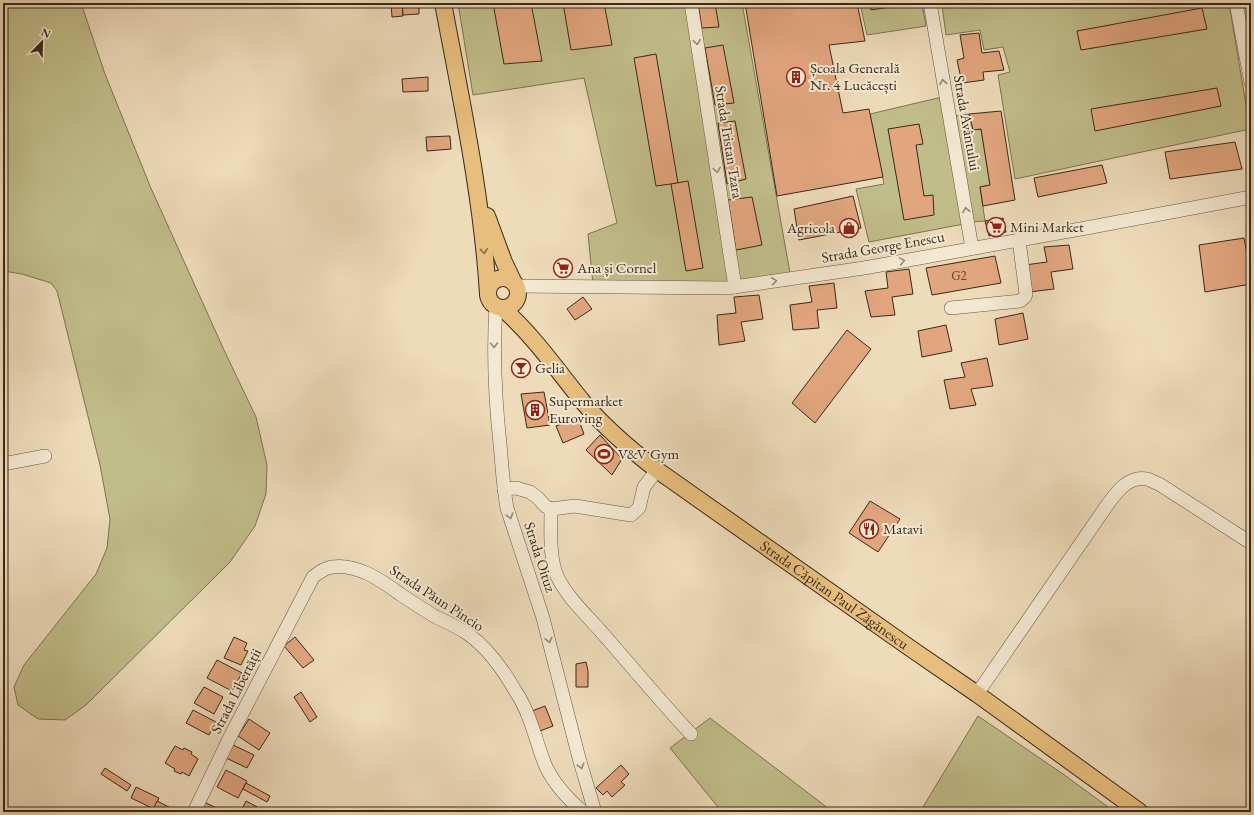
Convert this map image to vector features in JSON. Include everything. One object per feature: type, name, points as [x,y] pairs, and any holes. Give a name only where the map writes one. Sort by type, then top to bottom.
[{"type":"main road","name":"Strada Căpitan Paul Zăgănescu","points":[[443,3],[476,184],[484,248],[495,302],[528,333],[595,416],[620,440],[657,470],[977,694],[1140,812]]},
{"type":"main road","name":"Strada Căpitan Paul Zăgănescu","points":[[476,184],[492,231],[516,287],[523,312],[533,333],[548,357]]},
{"type":"main road","points":[[506,278],[516,287],[518,295],[514,303],[506,307],[495,302],[490,285],[497,279],[506,278]]},
{"type":"street","name":"Strada Tristan Tzara","points":[[691,3],[736,287]]},
{"type":"street","name":"Strada Avântului","points":[[930,3],[972,248]]},
{"type":"street","points":[[1236,3],[1251,83]]},
{"type":"street","name":"Strada George Enescu","points":[[516,287],[736,287],[864,268],[1251,197]]},
{"type":"street","points":[[951,308],[1020,301],[1025,298],[1026,294],[1019,240]]},
{"type":"street","name":"Strada Oituz","points":[[495,302],[494,344],[497,413],[507,508],[543,618],[579,758],[595,812]]},
{"type":"street","points":[[3,464],[45,456]]},
{"type":"street","points":[[504,489],[516,488],[530,492],[545,506],[551,509],[575,506],[631,515],[639,508],[644,487],[657,470]]},
{"type":"street","points":[[977,694],[1103,511],[1116,493],[1130,481],[1145,479],[1159,484],[1251,543]]},
{"type":"street","points":[[551,509],[550,535],[552,555],[557,574],[567,594],[619,652],[652,692],[691,734]]},
{"type":"street","name":"Strada Păun Pincio","points":[[309,585],[313,577],[330,567],[344,566],[356,569],[379,580],[409,600],[436,616],[450,622],[469,635],[484,648],[501,669],[517,693],[530,720],[544,762],[552,778],[583,812]]},
{"type":"street","name":"Strada Libertății","points":[[194,812],[229,739],[309,585]]},
{"type":"shaded area","points":[[3,3],[81,3],[105,74],[150,186],[256,417],[267,465],[266,494],[255,526],[230,562],[86,705],[65,720],[38,719],[18,705],[14,687],[24,665],[96,574],[107,548],[110,519],[100,465],[57,291],[51,283],[22,274],[3,271]]},
{"type":"shaded area","points":[[458,3],[685,3],[730,282],[593,285],[588,234],[617,223],[584,78],[473,95]]},
{"type":"shaded area","points":[[696,3],[742,3],[790,273],[739,280]]},
{"type":"shaded area","points":[[860,3],[922,3],[926,26],[867,35]]},
{"type":"shaded area","points":[[960,3],[1229,3],[1250,129],[1015,179],[998,75],[1010,72],[1003,47],[984,50],[980,30],[946,35],[942,5]]},
{"type":"shaded area","points":[[942,97],[964,224],[869,242],[856,189],[884,184],[870,114]]},
{"type":"shaded area","points":[[969,114],[973,129],[981,129],[990,185],[980,187],[985,221],[972,222],[954,116]]},
{"type":"shaded area","points":[[978,716],[1063,774],[1115,812],[920,812]]},
{"type":"shaded area","points":[[710,718],[833,812],[722,812],[670,748]]},
{"type":"building","points":[[391,3],[402,3],[403,16],[392,17]]},
{"type":"building","points":[[402,3],[419,3],[419,14],[403,15]]},
{"type":"building","points":[[493,3],[531,3],[542,61],[504,64]]},
{"type":"building","points":[[563,3],[604,3],[612,45],[571,50]]},
{"type":"building","points":[[698,3],[715,3],[719,27],[702,28]]},
{"type":"building","name":"Școala Generală Nr. 4 Lucăcești","points":[[745,3],[857,3],[865,41],[829,45],[843,113],[869,109],[883,177],[777,196]]},
{"type":"building","points":[[870,3],[901,3],[902,5],[871,10]]},
{"type":"building","points":[[1202,8],[1207,29],[1081,50],[1077,31]]},
{"type":"building","points":[[979,33],[982,53],[999,51],[1004,70],[983,72],[984,80],[962,83],[957,60],[964,58],[960,35]]},
{"type":"building","points":[[723,45],[734,103],[715,105],[705,48]]},
{"type":"building","points":[[656,54],[678,183],[656,186],[634,58]]},
{"type":"building","points":[[428,77],[428,91],[403,92],[402,79]]},
{"type":"building","points":[[1217,88],[1221,106],[1095,131],[1091,109]]},
{"type":"building","points":[[1001,111],[1015,200],[983,206],[980,187],[990,185],[981,129],[973,130],[969,114]]},
{"type":"building","points":[[735,121],[746,179],[727,184],[718,123]]},
{"type":"building","points":[[919,124],[923,144],[916,145],[924,196],[933,195],[934,215],[904,220],[888,129]]},
{"type":"building","points":[[450,136],[451,149],[427,151],[426,137]]},
{"type":"building","points":[[1235,142],[1242,169],[1170,179],[1165,152]]},
{"type":"building","points":[[1102,165],[1107,183],[1038,197],[1034,178]]},
{"type":"building","points":[[688,181],[703,268],[686,271],[671,184]]},
{"type":"building","points":[[853,196],[861,228],[799,240],[794,209]]},
{"type":"building","points":[[752,197],[762,245],[736,250],[728,200]]},
{"type":"building","name":"Mini Market","points":[[1003,218],[1006,232],[989,236],[985,221]]},
{"type":"building","points":[[1244,238],[1251,276],[1251,284],[1205,292],[1199,245]]},
{"type":"building","points":[[1069,245],[1073,269],[1051,272],[1054,289],[1029,292],[1025,265],[1047,262],[1044,247]]},
{"type":"building","points":[[995,256],[1001,283],[932,295],[926,268]]},
{"type":"building","points":[[909,269],[913,294],[892,297],[895,315],[871,317],[865,291],[888,288],[886,272]]},
{"type":"building","points":[[834,283],[837,308],[817,310],[819,328],[793,330],[790,305],[812,302],[809,286]]},
{"type":"building","points":[[759,295],[763,319],[741,322],[745,341],[719,345],[717,315],[736,313],[734,297]]},
{"type":"building","points":[[583,297],[592,309],[575,320],[567,309]]},
{"type":"building","points":[[1023,313],[1028,339],[999,345],[995,319]]},
{"type":"building","points":[[946,325],[952,351],[922,357],[918,331]]},
{"type":"building","points":[[847,330],[871,349],[815,423],[792,403]]},
{"type":"building","points":[[987,358],[993,386],[971,389],[976,405],[950,409],[944,380],[965,377],[961,363]]},
{"type":"building","name":"Supermarket Euroving","points":[[544,392],[550,425],[527,428],[521,394]]},
{"type":"building","points":[[578,418],[584,434],[563,443],[556,426]]},
{"type":"building","name":"V&V Gym","points":[[600,435],[622,459],[612,475],[586,450]]},
{"type":"building","points":[[870,501],[900,519],[878,552],[849,533]]},
{"type":"building","points":[[234,637],[247,643],[244,650],[248,651],[241,665],[224,658]]},
{"type":"building","points":[[295,637],[314,660],[303,668],[284,646]]},
{"type":"building","points":[[217,660],[242,673],[232,691],[207,678]]},
{"type":"building","points":[[586,662],[588,671],[588,687],[576,687],[576,664]]},
{"type":"building","points":[[204,687],[223,697],[214,714],[194,703]]},
{"type":"building","points":[[301,692],[317,717],[310,722],[294,697]]},
{"type":"building","points":[[545,706],[553,726],[540,731],[532,711]]},
{"type":"building","points":[[193,710],[216,722],[209,735],[186,723]]},
{"type":"building","points":[[249,719],[270,733],[259,750],[238,736]]},
{"type":"building","points":[[231,744],[254,755],[247,768],[224,757]]},
{"type":"building","points":[[175,746],[192,752],[191,754],[198,759],[189,776],[182,772],[181,774],[174,771],[175,769],[165,763]]},
{"type":"building","points":[[621,765],[629,774],[621,782],[625,785],[612,797],[607,791],[603,795],[596,788]]},
{"type":"building","points":[[105,768],[131,785],[127,791],[101,774]]},
{"type":"building","points":[[226,770],[247,781],[238,798],[217,787]]},
{"type":"building","points":[[246,783],[270,796],[267,802],[243,789]]},
{"type":"building","points":[[136,787],[159,798],[154,809],[131,798]]},
{"type":"building","points":[[157,801],[173,809],[172,812],[152,812]]},
{"type":"building","points":[[202,801],[225,812],[201,812]]},
{"type":"building","points":[[246,801],[263,810],[262,812],[248,812],[242,809]]},
{"type":"place","name":"Școala Generală Nr. 4 Lucăcești","points":[[796,77]]},
{"type":"place","name":"Mini Market","points":[[996,227]]},
{"type":"place","name":"Agricola","points":[[849,228]]},
{"type":"place","name":"Ana și Cornel","points":[[563,268]]},
{"type":"place","name":"Gelia","points":[[521,368]]},
{"type":"place","name":"Supermarket Euroving","points":[[535,410]]},
{"type":"place","name":"V&V Gym","points":[[604,454]]},
{"type":"place","name":"Matavi","points":[[869,529]]}]
